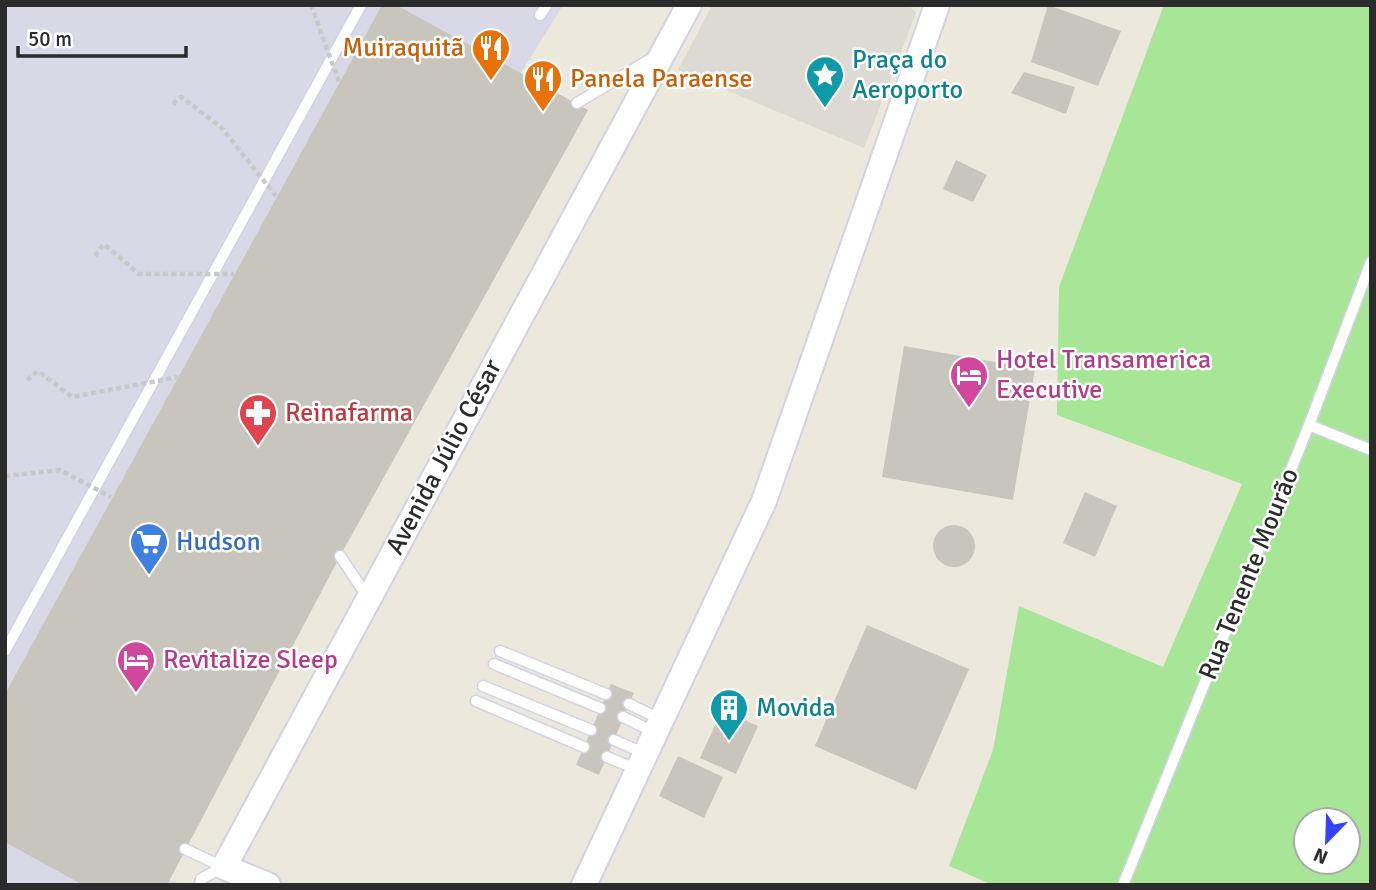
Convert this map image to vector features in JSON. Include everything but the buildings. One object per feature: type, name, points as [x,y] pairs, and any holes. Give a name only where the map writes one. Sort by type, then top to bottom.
[{"type":"street","name":"Avenida Júlio César","points":[[224,867],[690,5]]},
{"type":"street","points":[[584,885],[648,743],[764,501],[934,8]]},
{"type":"street","points":[[224,867],[268,885]]},
{"type":"lane","points":[[5,651],[361,5]]},
{"type":"lane","points":[[540,15],[547,5]]},
{"type":"lane","points":[[577,103],[666,50]]},
{"type":"lane","name":"Rua Tenente Mourão","points":[[1123,885],[1309,425],[1371,262]]},
{"type":"lane","points":[[1309,425],[1371,450]]},
{"type":"lane","points":[[340,556],[368,599]]},
{"type":"lane","points":[[500,651],[606,694]]},
{"type":"lane","points":[[494,664],[600,708]]},
{"type":"lane","points":[[483,686],[591,730]]},
{"type":"lane","points":[[476,701],[584,747]]},
{"type":"lane","points":[[629,704],[648,743]]},
{"type":"lane","points":[[624,717],[648,743]]},
{"type":"lane","points":[[614,740],[648,743]]},
{"type":"lane","points":[[607,757],[648,743]]},
{"type":"lane","points":[[185,849],[224,867]]},
{"type":"lane","points":[[200,885],[201,879],[224,867]]},
{"type":"path","points":[[311,5],[339,82]]},
{"type":"path","points":[[173,104],[181,97],[221,127],[276,196]]},
{"type":"path","points":[[95,256],[104,244],[139,274],[234,274]]},
{"type":"path","points":[[27,380],[38,371],[72,397],[178,377]]},
{"type":"path","points":[[5,477],[60,470],[111,497]]},
{"type":"shaded area","points":[[5,5],[563,5],[521,73],[588,110],[340,556],[169,880],[183,885],[5,885]]},
{"type":"shaded area","name":"Praça do Aeroporto","points":[[712,5],[909,5],[916,13],[864,148],[678,70]]},
{"type":"green space","points":[[1164,5],[1371,5],[1371,885],[993,885],[949,866],[993,750],[1019,606],[1163,667],[1242,484],[1057,415],[1059,287]]},
{"type":"place","name":"Muiraquitã","points":[[491,82]]},
{"type":"place","name":"Praça do Aeroporto","points":[[825,109]]},
{"type":"place","name":"Panela Paraense","points":[[543,113]]},
{"type":"place","name":"Hotel Transamerica Executive","points":[[969,409]]},
{"type":"place","name":"Reinafarma","points":[[258,447]]},
{"type":"place","name":"Hudson","points":[[149,576]]},
{"type":"place","name":"Revitalize Sleep","points":[[136,694]]},
{"type":"place","name":"Movida","points":[[729,742]]}]
